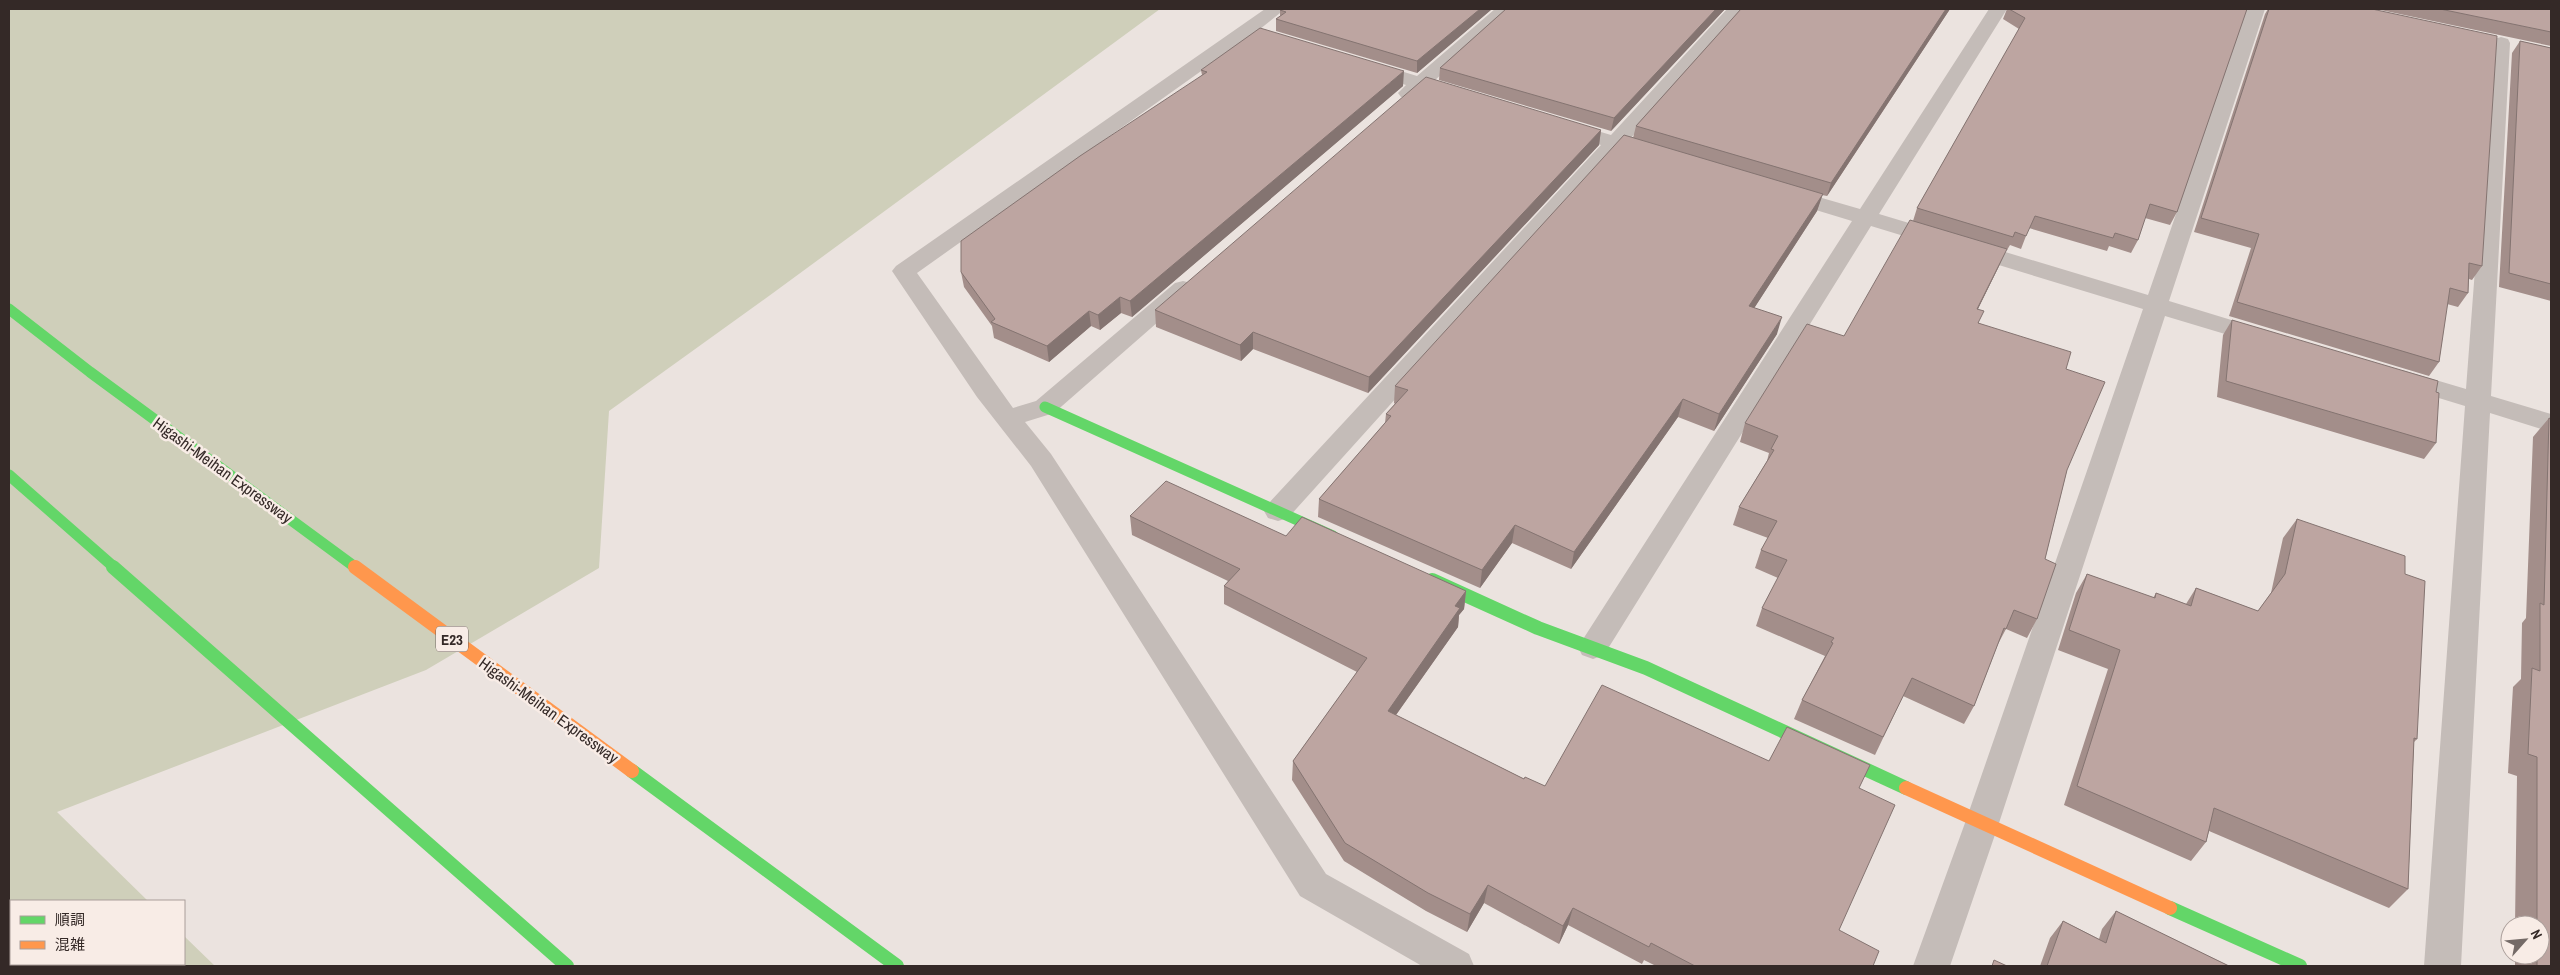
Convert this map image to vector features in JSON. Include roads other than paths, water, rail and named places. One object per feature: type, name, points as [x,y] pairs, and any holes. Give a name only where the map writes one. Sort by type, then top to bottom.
[{"type":"main road","name":"Higashi-Meihan Expressway","points":[[9,309],[98,378],[897,966]]},
{"type":"main road","points":[[1045,407],[1341,540]]},
{"type":"main road","points":[[9,475],[567,966]]},
{"type":"main road","points":[[1422,576],[1538,628],[1646,668],[1982,823],[2300,966]]},
{"type":"street","points":[[1276,9],[904,271],[986,391],[1041,460],[1313,885],[1456,966]]},
{"type":"street","points":[[1390,109],[1506,9]]},
{"type":"street","points":[[1278,511],[1737,9]]},
{"type":"street","points":[[1593,647],[1998,9]]},
{"type":"street","points":[[1931,966],[1982,823],[2256,9]]},
{"type":"street","points":[[1246,30],[1310,49]]},
{"type":"street","points":[[2442,966],[2501,43]]},
{"type":"street","points":[[1347,60],[1476,100]]},
{"type":"street","points":[[1541,120],[1671,160]]},
{"type":"street","points":[[1764,187],[2288,344]]},
{"type":"street","points":[[1008,418],[1045,407],[1195,277]]},
{"type":"street","points":[[2383,373],[2551,423]]}]
